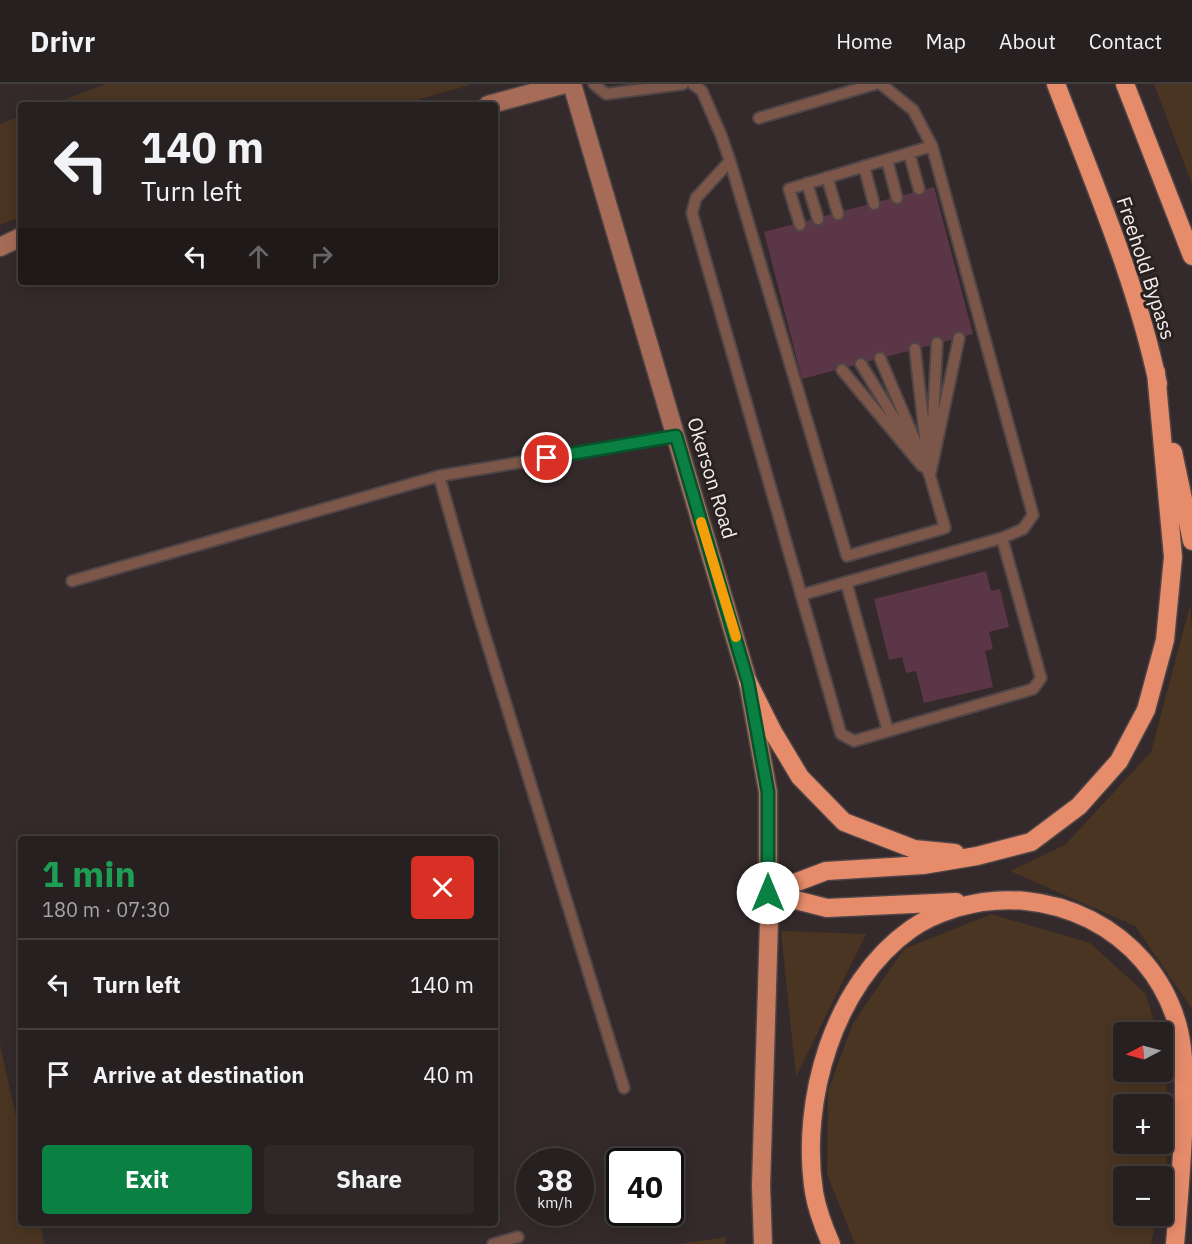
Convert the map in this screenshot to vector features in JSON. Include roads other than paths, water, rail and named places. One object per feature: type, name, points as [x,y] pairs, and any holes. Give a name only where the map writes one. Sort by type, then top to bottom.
[{"type":"highway","name":"Freehold Bypass","points":[[1056,84],[1117,243],[1143,323],[1156,372],[1192,541]]},
{"type":"highway","points":[[1125,84],[1192,256]]},
{"type":"highway","points":[[768,893],[826,871],[923,865],[977,856],[1031,842],[1079,806],[1119,761],[1146,710],[1165,640],[1173,557],[1156,372]]},
{"type":"highway","points":[[748,682],[773,732],[801,777],[844,822],[914,849],[977,856]]},
{"type":"highway","points":[[768,893],[827,908],[1009,899],[1037,902],[1068,910],[1101,925],[1124,941],[1144,961],[1162,987],[1177,1024],[1183,1053],[1183,1134],[1175,1244]]},
{"type":"highway","points":[[831,1244],[814,1195],[811,1167],[812,1130],[815,1094],[824,1058],[848,1002],[866,973],[885,951],[911,929],[935,915],[963,906],[1009,899]]},
{"type":"highway","points":[[1183,1244],[1192,1187]]},
{"type":"main road","points":[[763,1244],[761,1186],[768,893]]},
{"type":"street","points":[[498,102],[565,84]]},
{"type":"street","name":"Okerson Road","points":[[572,84],[748,682],[768,792],[768,893]]},
{"type":"street","points":[[0,247],[18,238]]},
{"type":"lane","points":[[594,84],[606,94],[682,84]]},
{"type":"lane","points":[[693,84],[704,88],[730,161],[847,556],[945,528],[930,476],[880,358]]},
{"type":"lane","points":[[759,118],[875,84]]},
{"type":"lane","points":[[801,595],[1002,538],[1023,529],[1033,515],[932,146],[913,110],[881,84]]},
{"type":"lane","points":[[800,225],[789,189],[932,146]]},
{"type":"lane","points":[[909,153],[919,189]]},
{"type":"lane","points":[[887,160],[897,198]]},
{"type":"lane","points":[[730,161],[696,198],[692,213],[841,734],[854,741],[1034,689],[1041,678],[1002,538]]},
{"type":"lane","points":[[864,166],[874,204]]},
{"type":"lane","points":[[827,177],[838,214]]},
{"type":"lane","points":[[807,183],[818,219]]},
{"type":"lane","points":[[930,476],[959,338]]},
{"type":"lane","points":[[930,476],[937,343]]},
{"type":"lane","points":[[915,349],[930,476]]},
{"type":"lane","points":[[861,364],[930,476]]},
{"type":"lane","points":[[842,370],[930,476]]},
{"type":"lane","points":[[72,581],[439,476],[676,436]]},
{"type":"lane","points":[[439,476],[478,613],[624,1088]]},
{"type":"lane","points":[[846,582],[888,731]]},
{"type":"lane","points":[[493,1244],[518,1237]]}]
